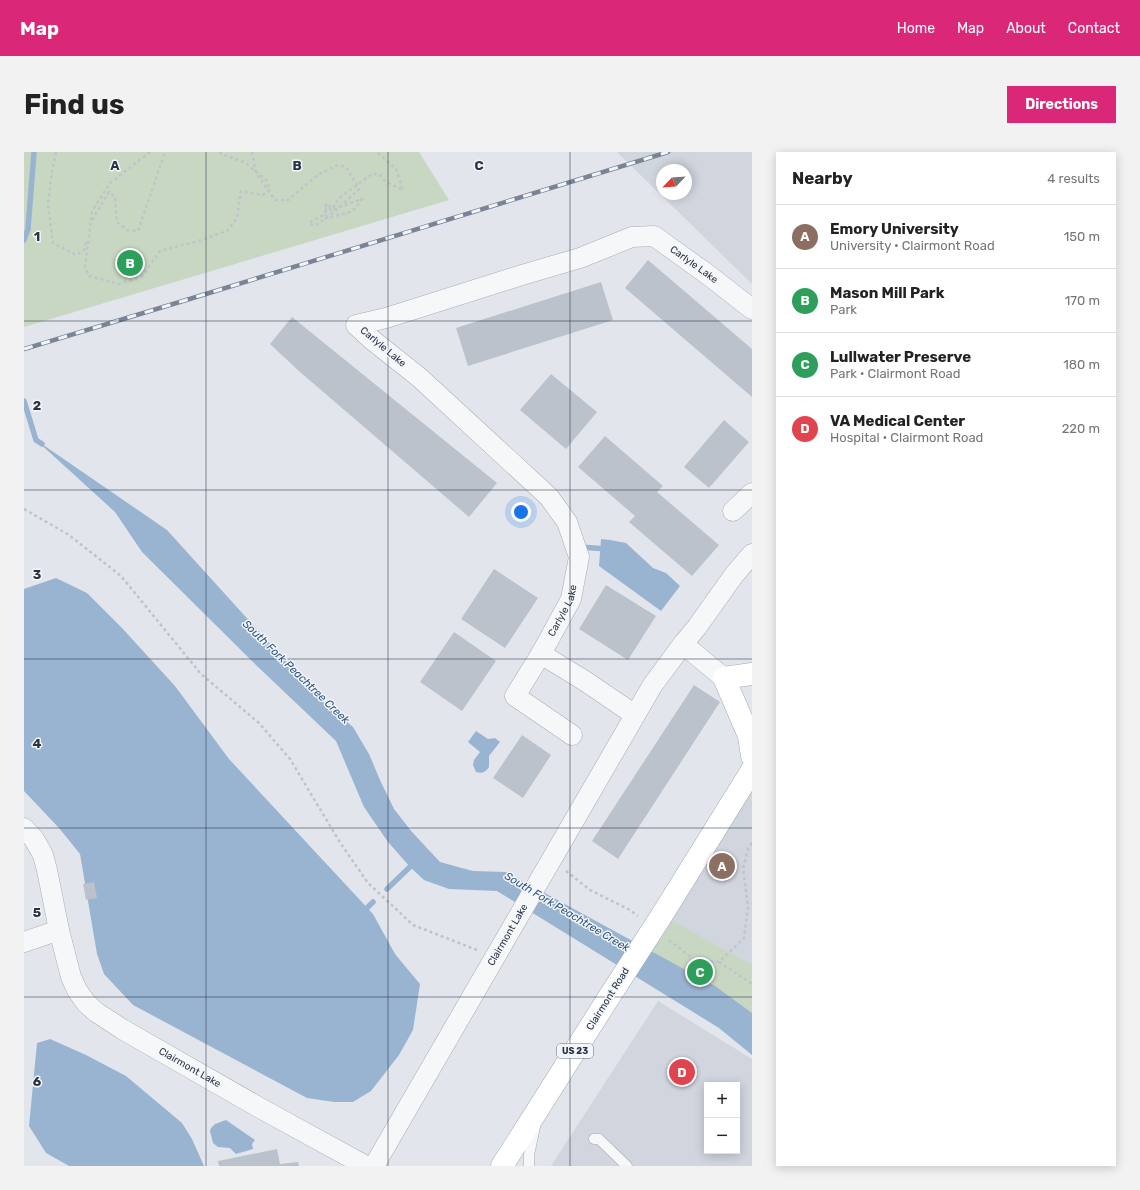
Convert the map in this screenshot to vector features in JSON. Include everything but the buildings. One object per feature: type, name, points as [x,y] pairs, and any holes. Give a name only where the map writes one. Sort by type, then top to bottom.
[{"type":"main road","points":[[752,674],[724,678],[749,736],[752,756]]},
{"type":"main road","name":"Clairmont Road","points":[[502,1166],[662,915],[752,770]]},
{"type":"street","name":"Carlyle Lake","points":[[572,735],[515,696],[541,654],[571,600],[579,557],[567,522],[549,497],[420,378],[371,339],[356,325],[386,318],[580,258],[632,237],[654,236],[752,309]]},
{"type":"street","points":[[733,511],[752,493]]},
{"type":"street","points":[[724,678],[683,644],[734,575],[752,554]]},
{"type":"street","name":"Clairmont Lake","points":[[374,1166],[652,686],[683,644]]},
{"type":"street","points":[[541,654],[585,681],[635,715]]},
{"type":"street","name":"Clairmont Lake","points":[[24,828],[34,839],[43,855],[48,870],[59,930],[71,978],[86,1003],[96,1012],[122,1029],[260,1108],[366,1166]]},
{"type":"street","points":[[24,942],[59,930]]},
{"type":"lane","points":[[529,1166],[529,1155],[539,1108]]},
{"type":"lane","points":[[594,1140],[600,1140],[626,1165]]},
{"type":"path","points":[[56,152],[48,204],[54,242],[76,255],[84,250],[92,219],[109,192],[115,197],[117,222],[127,230],[138,231],[165,152]]},
{"type":"path","points":[[150,152],[110,183],[92,211],[85,267],[89,276],[119,284],[142,276],[160,251],[198,241],[227,231],[237,218],[241,191],[263,195],[270,189],[266,180],[244,162],[221,154],[220,152]]},
{"type":"path","points":[[252,152],[256,171]]},
{"type":"path","points":[[326,204],[331,210],[340,198],[372,174],[379,174],[386,182],[403,190],[396,169],[377,152]]},
{"type":"path","points":[[268,190],[275,200],[288,200],[319,174],[338,165],[346,167],[359,189],[326,218],[314,226],[309,223],[325,214],[326,204]]},
{"type":"path","points":[[326,204],[334,209],[362,199],[353,211],[326,218]]},
{"type":"path","points":[[326,204],[326,216],[324,219],[326,218]]},
{"type":"path","points":[[24,509],[69,535],[121,576],[201,674],[259,723],[290,759],[341,844],[368,882],[413,925],[450,941],[495,957]]},
{"type":"path","points":[[719,962],[752,984]]},
{"type":"shaded area","points":[[617,152],[752,152],[752,284],[666,200],[692,200],[692,164],[656,164],[656,190]]},
{"type":"shaded area","points":[[752,770],[752,1035],[632,962]]},
{"type":"shaded area","points":[[658,1001],[752,1059],[752,1166],[551,1166]]},
{"type":"green space","points":[[24,152],[419,152],[449,200],[24,327]]},
{"type":"green space","points":[[662,915],[752,965],[752,1035],[632,962]]},
{"type":"water","points":[[36,440],[167,530],[322,701],[353,727],[369,754],[394,809],[412,832],[440,862],[473,871],[506,872],[715,986],[752,1013],[752,1055],[719,1028],[497,891],[449,889],[424,880],[410,867],[388,842],[364,807],[336,741],[257,666],[142,552],[115,512]]},
{"type":"water","points":[[601,539],[626,543],[653,568],[666,573],[680,586],[661,611],[599,566]]},
{"type":"water","points":[[56,578],[87,593],[122,628],[175,686],[229,759],[373,914],[395,954],[420,984],[413,1030],[399,1055],[371,1091],[353,1102],[334,1102],[307,1098],[133,1005],[104,974],[97,954],[80,854],[59,828],[24,791],[24,589]]},
{"type":"water","points":[[476,731],[488,739],[495,738],[500,742],[489,756],[489,767],[482,773],[476,772],[473,765],[474,760],[480,752],[468,742]]},
{"type":"water","points":[[50,1039],[86,1055],[126,1076],[182,1123],[192,1139],[204,1166],[69,1166],[46,1153],[29,1126],[37,1043]]},
{"type":"water","points":[[226,1120],[255,1140],[252,1144],[253,1149],[236,1154],[230,1148],[218,1147],[213,1143],[210,1131],[211,1128],[215,1124]]},
{"type":"waterway","points":[[24,240],[28,229],[34,152]]},
{"type":"waterway","name":"South Fork Peachtree Creek","points":[[24,401],[36,440],[42,444]]},
{"type":"waterway","points":[[580,547],[607,549]]},
{"type":"waterway","points":[[387,889],[414,863]]},
{"type":"waterway","points":[[367,908],[373,902]]},
{"type":"railway","points":[[24,349],[668,152]]},
{"type":"place","name":"Mason Mill Park","points":[[130,263]]},
{"type":"place","name":"Emory University","points":[[722,866]]},
{"type":"place","name":"Lullwater Preserve","points":[[700,972]]},
{"type":"place","name":"VA Medical Center","points":[[682,1072]]}]
